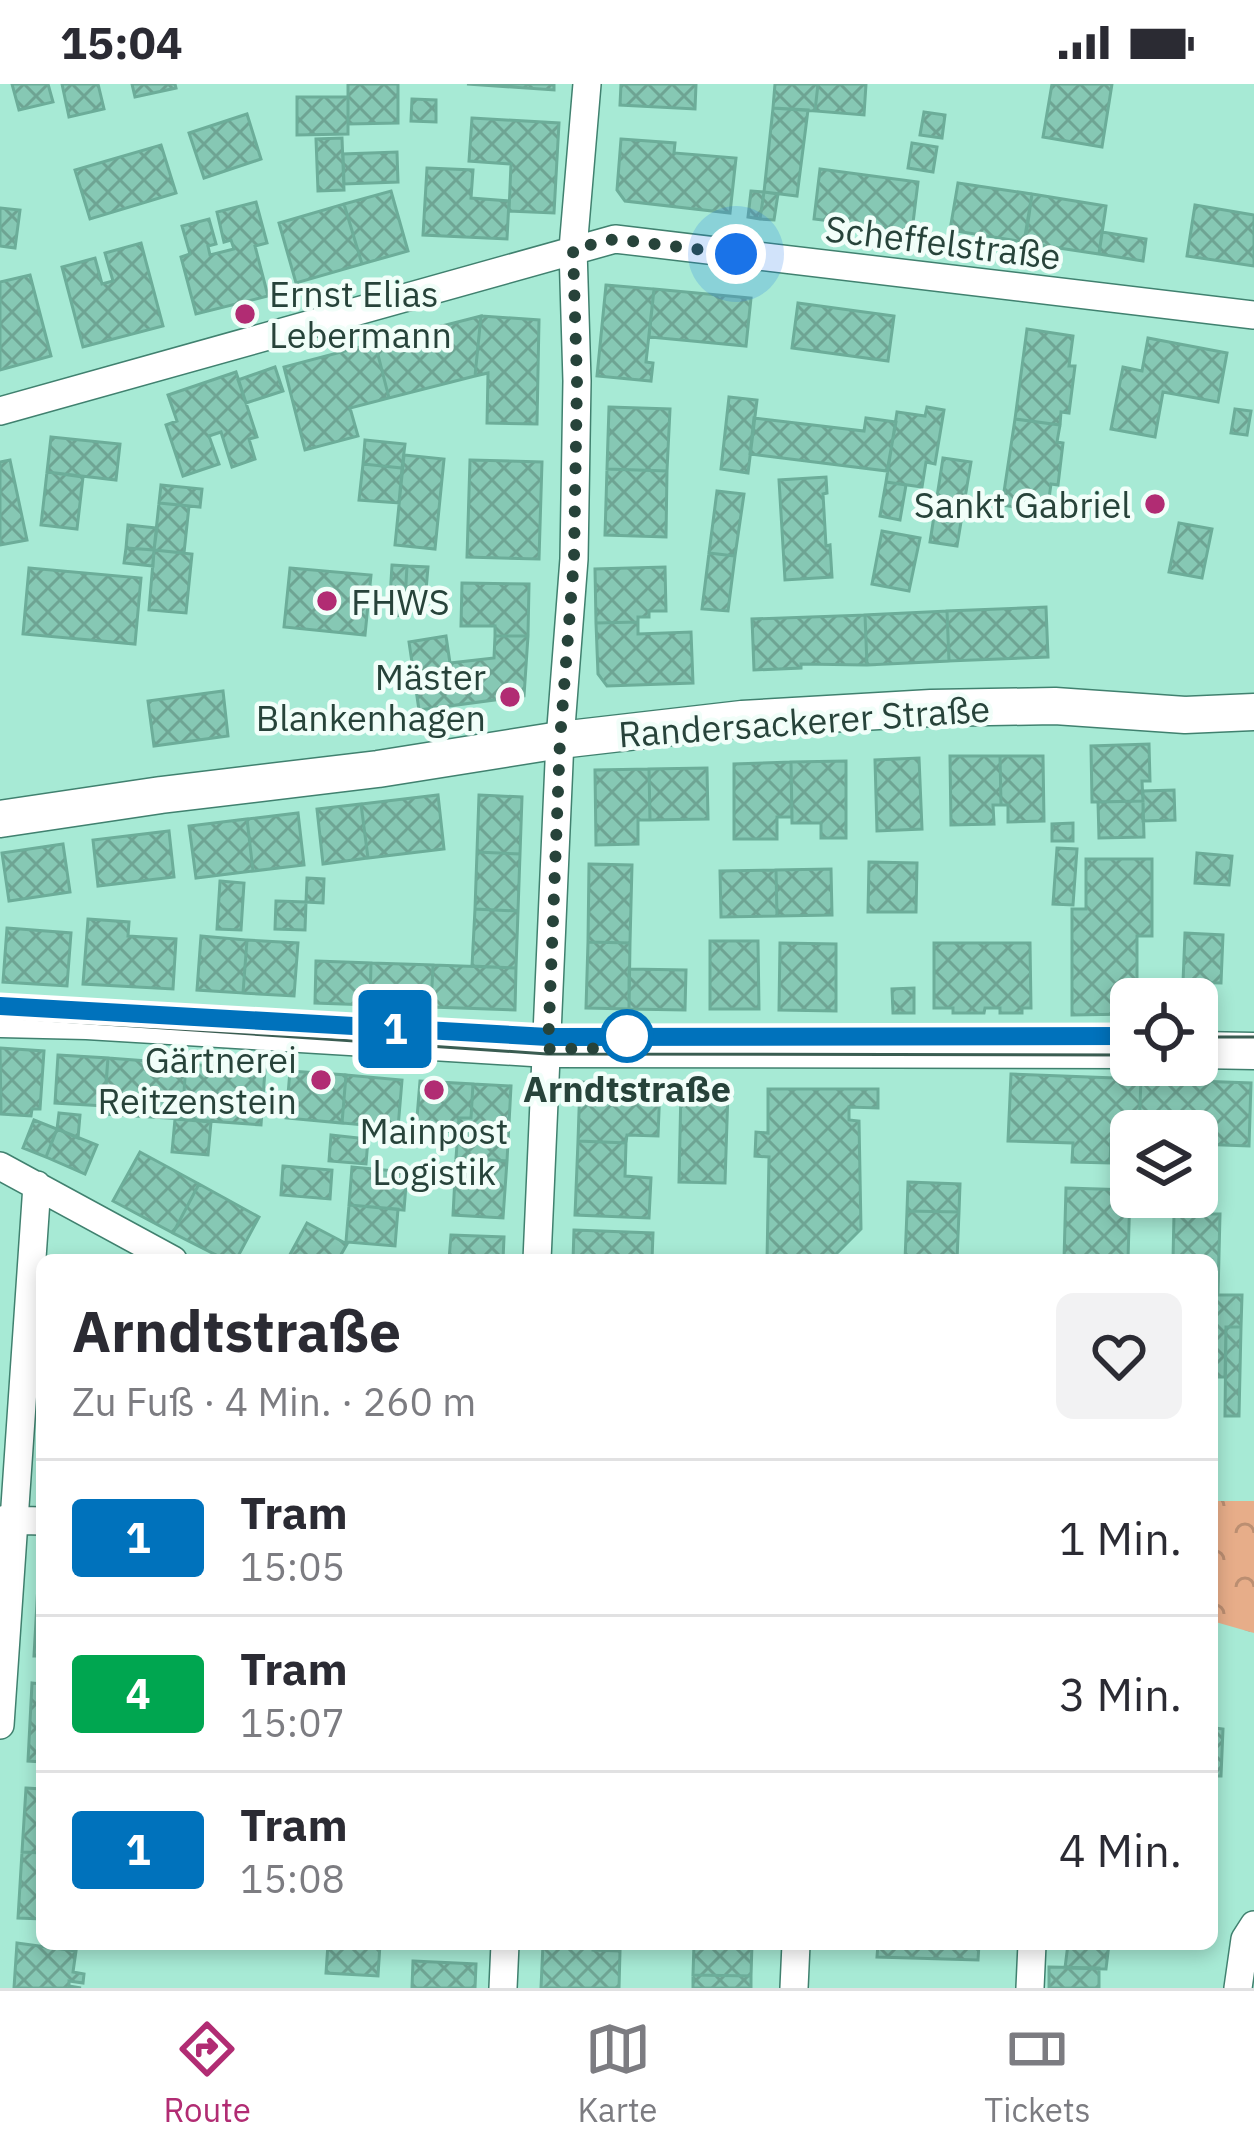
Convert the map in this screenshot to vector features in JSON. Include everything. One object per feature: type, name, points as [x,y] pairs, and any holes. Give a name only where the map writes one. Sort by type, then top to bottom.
[{"type":"street","points":[[537,1254],[560,740],[574,559],[573,249],[587,84]]},
{"type":"street","name":"Scheffelstraße","points":[[0,411],[615,239],[1254,315]]},
{"type":"street","name":"Randersackerer Straße","points":[[0,819],[742,718],[1054,706],[1185,715],[1254,712]]},
{"type":"street","points":[[0,1019],[548,1049],[1110,1050]]},
{"type":"street","points":[[1218,1050],[1254,1051]]},
{"type":"street","points":[[0,1166],[162,1254]]},
{"type":"street","points":[[0,1725],[19,1520],[37,1185]]},
{"type":"street","points":[[1238,1988],[1245,1939],[1254,1925]]},
{"type":"street","points":[[503,1988],[505,1950]]},
{"type":"street","points":[[794,1988],[796,1950]]},
{"type":"street","points":[[1030,1988],[1032,1950]]},
{"type":"green space","points":[[1218,1501],[1254,1501],[1254,1633],[1218,1623]]},
{"type":"building","points":[[12,84],[48,84],[53,102],[19,110]]},
{"type":"building","points":[[62,84],[98,84],[104,109],[69,117]]},
{"type":"building","points":[[132,84],[175,84],[176,88],[135,97]]},
{"type":"building","points":[[348,84],[398,84],[398,123],[348,124]]},
{"type":"building","points":[[467,84],[554,84],[554,90]]},
{"type":"building","points":[[621,84],[696,84],[695,109],[620,105]]},
{"type":"building","points":[[775,84],[818,84],[815,111],[773,108]]},
{"type":"building","points":[[818,84],[866,84],[864,115],[815,111]]},
{"type":"building","points":[[1052,84],[1112,84],[1102,147],[1043,137]]},
{"type":"building","points":[[297,97],[348,97],[348,134],[297,135]]},
{"type":"building","points":[[412,99],[436,100],[436,122],[411,121]]},
{"type":"building","points":[[773,108],[808,110],[797,196],[764,192]]},
{"type":"building","points":[[924,112],[945,115],[942,138],[920,135]]},
{"type":"building","points":[[247,114],[261,159],[204,178],[189,133]]},
{"type":"building","points":[[472,118],[559,123],[554,213],[509,211],[511,164],[469,161]]},
{"type":"building","points":[[342,138],[344,190],[318,191],[316,139]]},
{"type":"building","points":[[621,139],[675,143],[674,153],[736,158],[730,213],[625,201],[617,190]]},
{"type":"building","points":[[912,143],[937,147],[933,172],[908,168]]},
{"type":"building","points":[[161,145],[176,193],[90,219],[75,170]]},
{"type":"building","points":[[397,152],[398,182],[344,184],[343,154]]},
{"type":"building","points":[[427,168],[473,170],[471,198],[509,201],[507,239],[423,235]]},
{"type":"building","points":[[820,169],[918,182],[912,231],[814,219]]},
{"type":"building","points":[[958,183],[1032,194],[1024,242],[950,230]]},
{"type":"building","points":[[391,191],[408,251],[362,264],[344,204]]},
{"type":"building","points":[[751,191],[764,192],[760,219],[748,217]]},
{"type":"building","points":[[764,192],[778,194],[774,220],[760,219]]},
{"type":"building","points":[[1032,194],[1106,206],[1099,254],[1025,243]]},
{"type":"building","points":[[256,202],[267,243],[255,246],[268,296],[196,314],[181,257],[190,254],[182,226],[209,219],[216,244],[208,246],[210,255],[234,249],[231,240],[224,242],[217,212]]},
{"type":"building","points":[[344,204],[362,264],[296,283],[279,223]]},
{"type":"building","points":[[1195,205],[1254,215],[1254,266],[1187,256]]},
{"type":"building","points":[[0,208],[20,210],[15,248],[0,246]]},
{"type":"building","points":[[1102,232],[1146,239],[1143,261],[1099,254]]},
{"type":"building","points":[[141,243],[163,326],[83,347],[62,267],[95,258],[102,284],[113,281],[105,253]]},
{"type":"building","points":[[30,275],[51,356],[0,370],[0,282]]},
{"type":"building","points":[[606,285],[654,289],[646,362],[653,363],[651,381],[597,376]]},
{"type":"building","points":[[654,289],[751,298],[746,346],[649,337]]},
{"type":"building","points":[[798,303],[894,316],[888,361],[792,348]]},
{"type":"building","points":[[481,316],[475,376],[389,398],[375,343]]},
{"type":"building","points":[[481,316],[539,320],[537,424],[487,423],[488,373],[475,376]]},
{"type":"building","points":[[1027,329],[1073,336],[1069,413],[1061,412],[1060,425],[1015,419]]},
{"type":"building","points":[[1148,338],[1227,353],[1218,402],[1163,392],[1155,437],[1111,429],[1123,367],[1142,371]]},
{"type":"building","points":[[375,343],[389,398],[350,408],[358,436],[305,450],[284,367]]},
{"type":"building","points":[[275,367],[283,391],[246,403],[238,380]]},
{"type":"building","points":[[236,372],[257,437],[249,439],[255,459],[232,467],[221,432],[209,436],[219,464],[183,476],[166,425],[177,421],[168,395]]},
{"type":"building","points":[[729,397],[757,400],[748,473],[721,469]]},
{"type":"building","points":[[609,407],[670,409],[667,471],[607,469]]},
{"type":"building","points":[[927,407],[944,410],[935,464],[926,462],[922,487],[886,482],[897,412],[925,416]]},
{"type":"building","points":[[1235,409],[1251,411],[1247,435],[1231,433]]},
{"type":"building","points":[[754,418],[864,431],[866,418],[896,422],[887,471],[750,454]]},
{"type":"building","points":[[1015,419],[1060,425],[1058,485],[1051,484],[1047,512],[1002,505]]},
{"type":"building","points":[[51,437],[120,444],[116,480],[47,472]]},
{"type":"building","points":[[365,440],[405,444],[402,468],[363,464]]},
{"type":"building","points":[[404,455],[444,459],[435,549],[395,545]]},
{"type":"building","points":[[943,458],[971,462],[957,546],[930,542]]},
{"type":"building","points":[[10,460],[27,540],[0,545],[0,462]]},
{"type":"building","points":[[470,460],[542,462],[539,559],[467,557]]},
{"type":"building","points":[[363,464],[402,468],[399,503],[359,500]]},
{"type":"building","points":[[607,469],[667,471],[666,537],[605,535]]},
{"type":"building","points":[[47,472],[83,477],[77,529],[41,525]]},
{"type":"building","points":[[826,477],[826,546],[830,545],[832,577],[785,580],[779,480]]},
{"type":"building","points":[[886,482],[906,485],[900,520],[880,516]]},
{"type":"building","points":[[161,485],[202,489],[200,507],[159,503]]},
{"type":"building","points":[[717,491],[744,494],[735,556],[709,553]]},
{"type":"building","points":[[159,503],[189,506],[184,553],[154,550]]},
{"type":"building","points":[[1179,523],[1212,529],[1202,578],[1169,572]]},
{"type":"building","points":[[128,525],[157,528],[154,550],[126,548]]},
{"type":"building","points":[[882,531],[920,538],[909,591],[872,584]]},
{"type":"building","points":[[126,548],[154,550],[153,566],[124,563]]},
{"type":"building","points":[[154,550],[192,554],[186,613],[149,610]]},
{"type":"building","points":[[709,553],[735,556],[728,611],[702,609]]},
{"type":"building","points":[[392,565],[407,566],[404,616],[389,615]]},
{"type":"building","points":[[407,566],[428,567],[425,602],[405,601]]},
{"type":"building","points":[[665,567],[666,611],[649,611],[649,617],[638,617],[638,622],[596,623],[595,569]]},
{"type":"building","points":[[29,568],[141,578],[135,644],[23,634]]},
{"type":"building","name":"FHWS","points":[[290,568],[371,575],[365,635],[284,627]]},
{"type":"building","points":[[462,583],[529,584],[528,636],[495,636],[495,626],[461,626]]},
{"type":"building","points":[[1046,607],[1048,657],[949,661],[947,611]]},
{"type":"building","points":[[947,611],[949,661],[867,665],[865,615]]},
{"type":"building","points":[[865,615],[867,665],[801,664],[801,668],[754,670],[752,619]]},
{"type":"building","points":[[638,622],[638,634],[691,632],[693,683],[607,686],[598,674],[596,623]]},
{"type":"building","points":[[446,636],[450,663],[494,658],[495,636],[528,636],[524,696],[419,710],[409,642]]},
{"type":"building","points":[[223,691],[228,736],[154,746],[148,701]]},
{"type":"building","points":[[1149,744],[1150,781],[1142,781],[1143,801],[1092,802],[1091,746]]},
{"type":"building","points":[[950,756],[1000,756],[1001,805],[993,805],[994,824],[951,825]]},
{"type":"building","points":[[1000,756],[1043,756],[1044,821],[1008,822],[1008,805],[1001,805]]},
{"type":"building","points":[[919,758],[922,829],[877,831],[875,760]]},
{"type":"building","points":[[846,761],[846,838],[821,838],[821,823],[792,823],[791,762]]},
{"type":"building","points":[[791,762],[792,817],[777,817],[777,839],[734,839],[734,764]]},
{"type":"building","points":[[707,768],[708,819],[650,820],[649,769]]},
{"type":"building","points":[[649,769],[650,820],[638,820],[638,844],[596,845],[595,770]]},
{"type":"building","points":[[1174,790],[1175,820],[1143,821],[1143,791]]},
{"type":"building","points":[[438,795],[444,849],[368,858],[361,804]]},
{"type":"building","points":[[479,795],[522,797],[520,854],[477,852]]},
{"type":"building","points":[[1143,801],[1144,837],[1099,838],[1098,802]]},
{"type":"building","points":[[361,804],[368,858],[323,864],[317,809]]},
{"type":"building","points":[[298,813],[304,865],[253,871],[247,819]]},
{"type":"building","points":[[247,819],[253,871],[196,878],[189,826]]},
{"type":"building","points":[[1073,823],[1073,841],[1052,841],[1052,824]]},
{"type":"building","points":[[169,831],[174,877],[98,886],[93,840]]},
{"type":"building","points":[[63,844],[70,892],[9,901],[2,853]]},
{"type":"building","points":[[1057,848],[1077,849],[1073,905],[1053,904]]},
{"type":"building","points":[[477,852],[520,854],[518,911],[475,909]]},
{"type":"building","points":[[1197,853],[1232,856],[1229,885],[1195,883]]},
{"type":"building","points":[[1086,859],[1152,859],[1152,936],[1137,936],[1137,978],[1110,978],[1110,1014],[1072,1015],[1072,909],[1086,909]]},
{"type":"building","points":[[869,862],[917,863],[916,912],[868,912]]},
{"type":"building","points":[[589,864],[632,865],[630,943],[588,942]]},
{"type":"building","points":[[831,869],[832,915],[777,916],[776,870]]},
{"type":"building","points":[[776,870],[777,916],[721,917],[720,871]]},
{"type":"building","points":[[307,878],[324,879],[323,903],[306,902]]},
{"type":"building","points":[[220,881],[244,883],[241,930],[217,929]]},
{"type":"building","points":[[276,901],[306,902],[305,930],[275,929]]},
{"type":"building","points":[[475,909],[518,911],[516,968],[472,966]]},
{"type":"building","points":[[88,919],[129,922],[128,936],[176,939],[173,989],[83,984]]},
{"type":"building","points":[[7,928],[71,933],[67,986],[3,982]]},
{"type":"building","points":[[1185,933],[1223,935],[1221,983],[1218,978],[1183,978]]},
{"type":"building","points":[[201,936],[247,940],[243,993],[197,990]]},
{"type":"building","points":[[247,940],[298,943],[294,996],[243,993]]},
{"type":"building","points":[[710,941],[758,941],[759,1009],[710,1009]]},
{"type":"building","points":[[588,942],[630,943],[629,1009],[586,1008]]},
{"type":"building","points":[[780,943],[836,944],[836,1011],[779,1010]]},
{"type":"building","points":[[934,943],[1030,943],[1031,1008],[1022,1008],[1022,1013],[985,1008],[984,1013],[953,1013],[953,1008],[934,1008]]},
{"type":"building","points":[[316,961],[371,963],[370,1005],[315,1003]]},
{"type":"building","points":[[371,963],[433,965],[431,1007],[370,1005]]},
{"type":"building","points":[[433,965],[516,968],[515,1010],[431,1007]]},
{"type":"building","points":[[629,969],[686,970],[685,1010],[629,1009]]},
{"type":"building","points":[[914,988],[914,1013],[893,1013],[892,989]]},
{"type":"building","points":[[0,1048],[44,1051],[40,1109],[32,1109],[31,1116],[1,1114]]},
{"type":"building","points":[[58,1055],[108,1058],[104,1106],[55,1103]]},
{"type":"building","points":[[108,1058],[186,1064],[182,1119],[104,1114]]},
{"type":"building","points":[[186,1064],[265,1070],[261,1125],[182,1119]]},
{"type":"building","points":[[290,1071],[346,1075],[342,1123],[286,1118]]},
{"type":"building","points":[[1011,1074],[1110,1078],[1110,1086],[1141,1086],[1140,1110],[1110,1110],[1110,1163],[1072,1162],[1073,1143],[1008,1141]]},
{"type":"building","points":[[346,1075],[402,1080],[398,1128],[342,1123]]},
{"type":"building","points":[[420,1081],[473,1084],[471,1118],[459,1118],[458,1132],[416,1130]]},
{"type":"building","points":[[580,1082],[660,1086],[658,1136],[627,1135],[626,1143],[578,1141]]},
{"type":"building","points":[[1251,1083],[1249,1146],[1218,1145],[1218,1110],[1140,1110],[1141,1086]]},
{"type":"building","points":[[473,1084],[511,1086],[507,1161],[456,1158],[459,1118],[471,1118]]},
{"type":"building","points":[[681,1089],[728,1091],[725,1183],[679,1182]]},
{"type":"building","points":[[768,1089],[878,1089],[878,1108],[849,1107],[849,1120],[859,1121],[861,1229],[836,1254],[767,1254],[769,1157],[755,1156],[756,1132],[768,1133]]},
{"type":"building","points":[[59,1113],[80,1115],[78,1138],[57,1129]]},
{"type":"building","points":[[175,1119],[211,1122],[208,1155],[172,1152]]},
{"type":"building","points":[[34,1120],[57,1129],[46,1157],[23,1148]]},
{"type":"building","points":[[57,1129],[97,1145],[85,1174],[46,1157]]},
{"type":"building","points":[[331,1135],[368,1139],[366,1164],[329,1161]]},
{"type":"building","points":[[578,1141],[626,1143],[625,1176],[651,1178],[649,1218],[575,1215]]},
{"type":"building","points":[[140,1152],[199,1184],[173,1233],[113,1201]]},
{"type":"building","points":[[456,1158],[507,1161],[503,1218],[453,1215]]},
{"type":"building","points":[[283,1166],[332,1170],[330,1199],[281,1195]]},
{"type":"building","points":[[352,1167],[407,1172],[404,1210],[349,1205]]},
{"type":"building","points":[[908,1182],[960,1184],[959,1212],[907,1211]]},
{"type":"building","points":[[199,1184],[259,1217],[239,1254],[214,1254],[173,1233]]},
{"type":"building","points":[[1066,1188],[1110,1189],[1110,1218],[1129,1218],[1128,1254],[1064,1254]]},
{"type":"building","points":[[349,1205],[398,1209],[395,1246],[346,1242]]},
{"type":"building","points":[[907,1211],[959,1212],[957,1254],[905,1254]]},
{"type":"building","points":[[1220,1214],[1218,1295],[1218,1254],[1173,1254],[1174,1218],[1218,1218]]},
{"type":"building","points":[[307,1223],[347,1244],[341,1254],[290,1254]]},
{"type":"building","points":[[574,1230],[653,1233],[652,1254],[573,1254]]},
{"type":"building","points":[[451,1235],[504,1237],[503,1254],[449,1254]]},
{"type":"building","points":[[1218,1295],[1242,1295],[1241,1327],[1226,1327],[1225,1377],[1218,1377]]},
{"type":"building","points":[[1226,1327],[1241,1327],[1239,1416],[1225,1416]]},
{"type":"building","points":[[32,1683],[36,1683],[36,1762],[28,1761]]},
{"type":"building","points":[[1218,1728],[1223,1729],[1218,1776]]},
{"type":"building","points":[[26,1788],[36,1789],[36,1853],[22,1852]]},
{"type":"building","points":[[22,1852],[36,1853],[36,1919],[18,1918]]},
{"type":"building","points":[[17,1943],[36,1946],[36,1950],[76,1951],[73,1972],[84,1974],[83,1983],[69,1981],[69,1986],[81,1988],[14,1988]]},
{"type":"building","points":[[328,1950],[380,1950],[378,1976],[326,1973]]},
{"type":"building","points":[[543,1950],[620,1951],[619,1988],[541,1988]]},
{"type":"building","points":[[694,1950],[752,1950],[751,1976],[693,1975]]},
{"type":"building","points":[[878,1950],[979,1950],[978,1960],[877,1957]]},
{"type":"building","points":[[1067,1950],[1108,1950],[1106,1969],[1065,1968]]},
{"type":"building","points":[[413,1961],[476,1964],[475,1988],[412,1988]]},
{"type":"building","points":[[1049,1967],[1099,1968],[1099,1988],[1049,1988]]},
{"type":"building","points":[[693,1975],[751,1976],[751,1988],[693,1988]]},
{"type":"tram line","name":"1","points":[[0,1006],[548,1037],[1110,1036]]},
{"type":"tram line","points":[[0,1017],[547,1054],[1110,1055]]},
{"type":"tram line","points":[[711,1035],[1110,1036]]},
{"type":"tram line","points":[[1218,1037],[1254,1037]]},
{"type":"place","name":"Ernst Elias Lebermann","points":[[245,314]]},
{"type":"place","name":"Sankt Gabriel","points":[[1155,504]]},
{"type":"place","name":"FHWS","points":[[327,601]]},
{"type":"place","name":"Mäster Blankenhagen","points":[[510,697]]},
{"type":"place","name":"Arndtstraße","points":[[627,1036]]},
{"type":"place","name":"Gärtnerei Reitzenstein","points":[[321,1080]]},
{"type":"place","name":"Mainpost Logistik","points":[[434,1090]]},
{"type":"route","points":[[627,1036],[640,1048],[548,1049],[560,740],[574,559],[573,249],[615,239],[736,254]]}]
